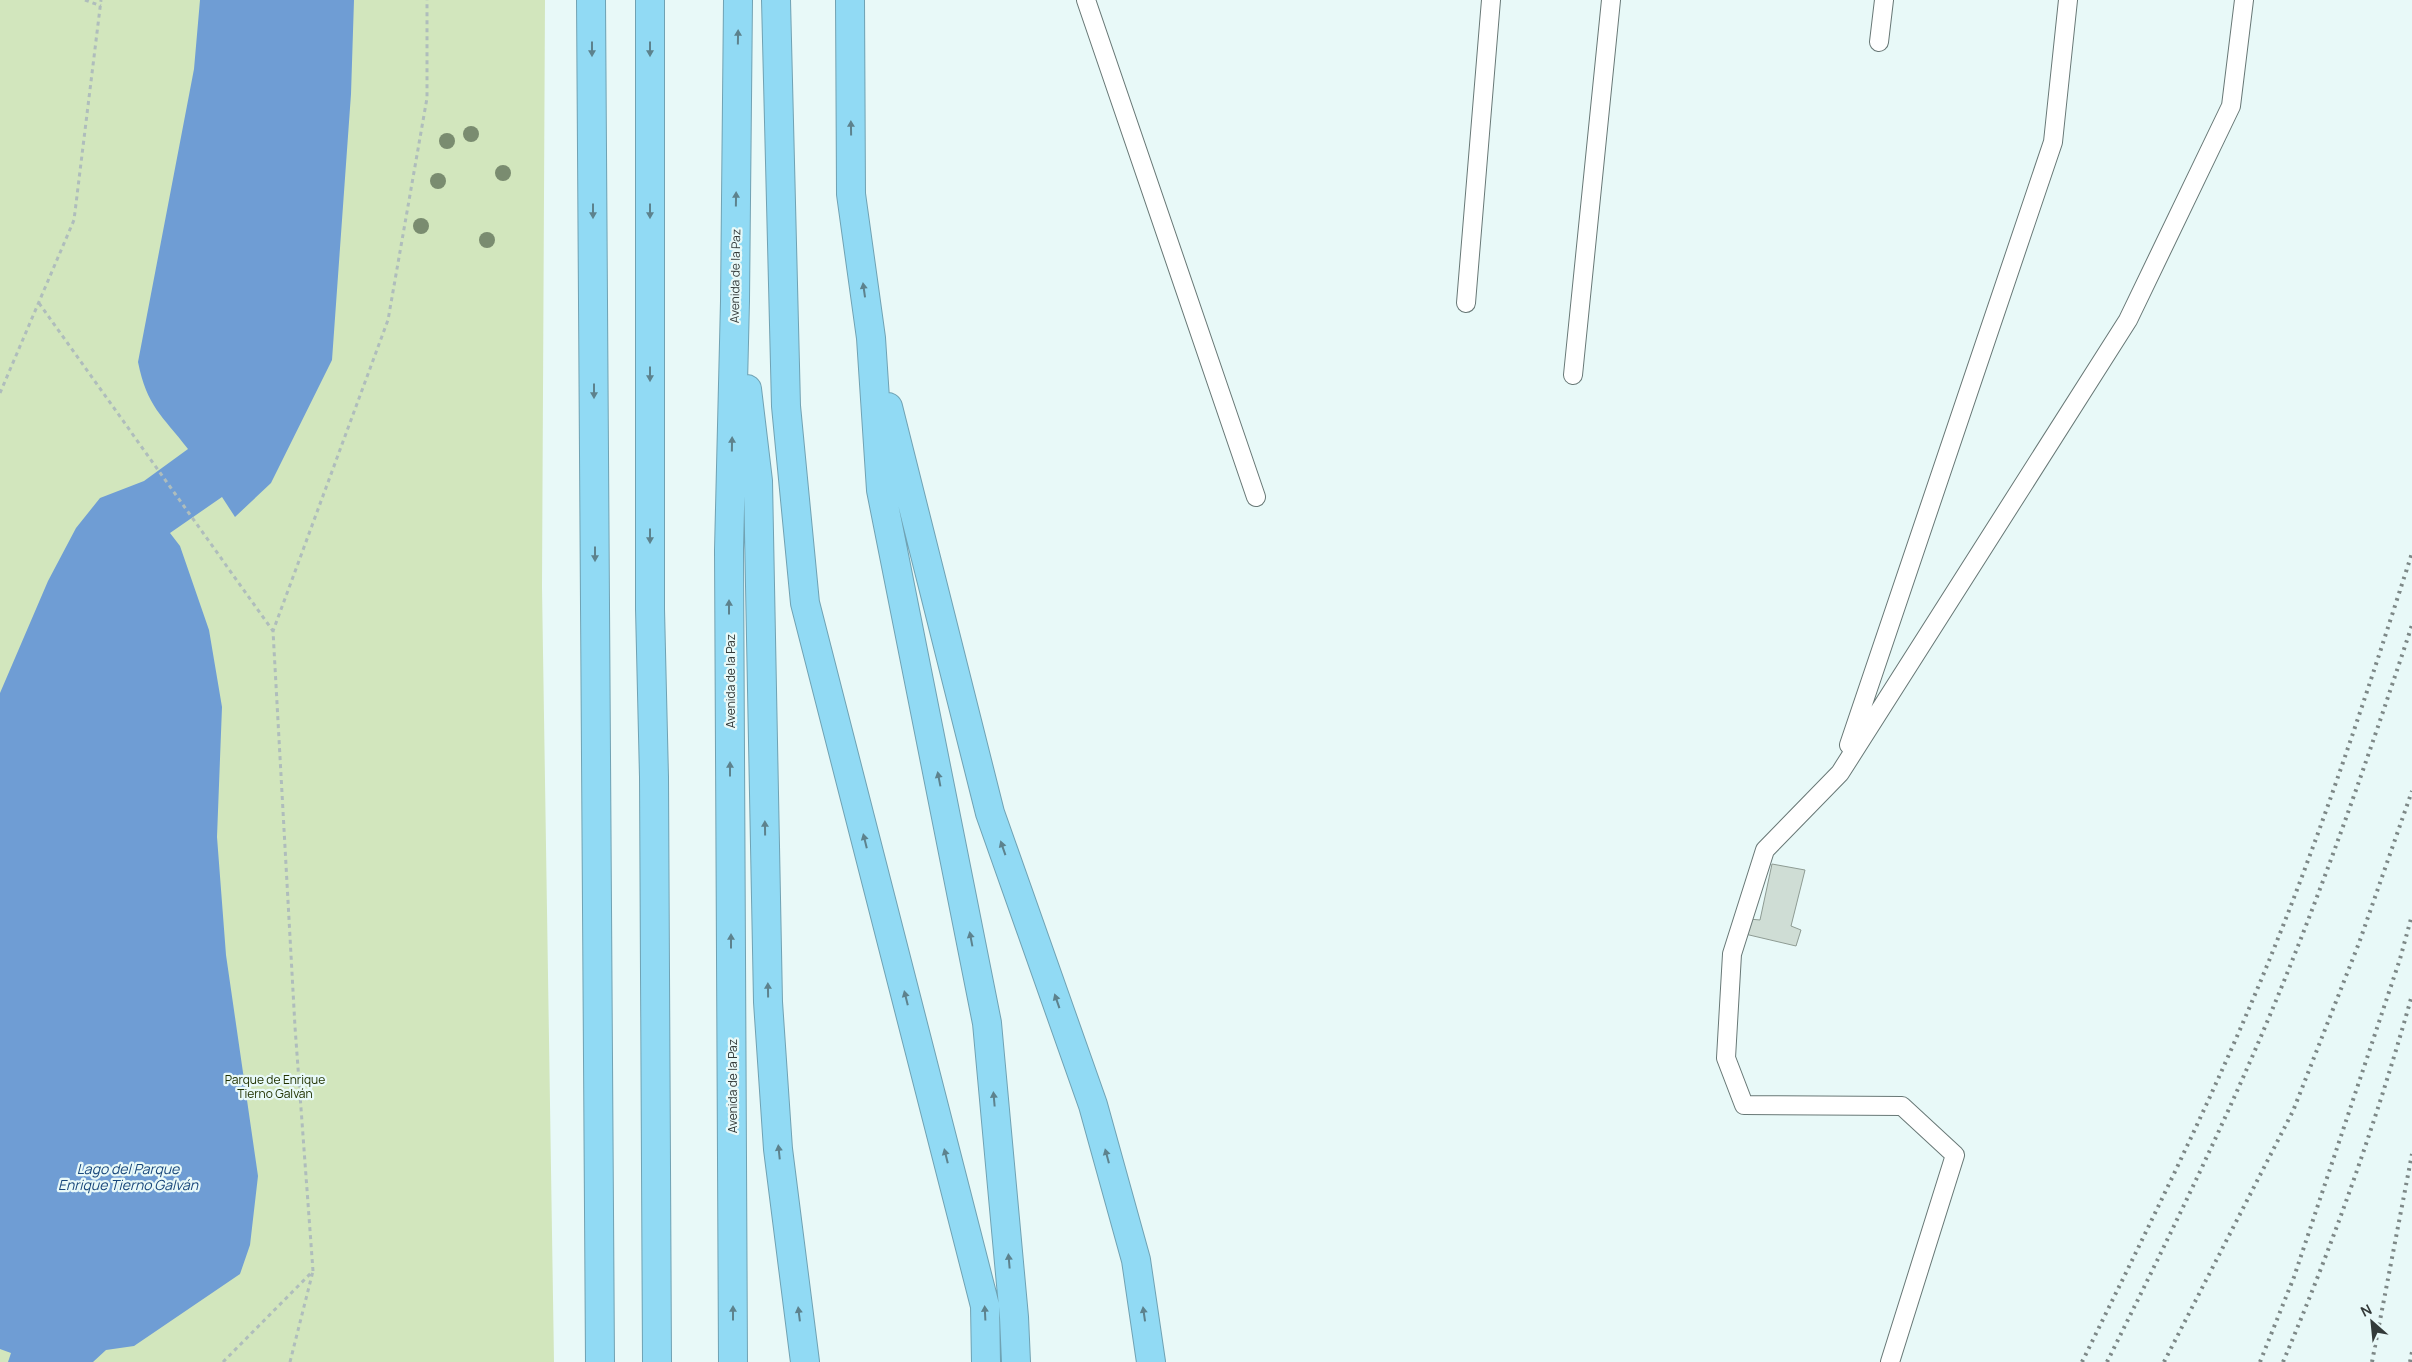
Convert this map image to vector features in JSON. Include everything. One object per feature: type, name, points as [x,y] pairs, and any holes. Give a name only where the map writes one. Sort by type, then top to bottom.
[{"type":"highway","points":[[591,0],[600,1362]]},
{"type":"highway","points":[[650,0],[650,600],[654,777],[657,1362]]},
{"type":"highway","name":"Avenida de la Paz","points":[[733,1362],[729,550],[735,301],[738,0]]},
{"type":"highway","points":[[776,0],[786,406],[805,603],[984,1306],[986,1362]]},
{"type":"highway","points":[[850,0],[851,194],[871,338],[881,490],[987,1023],[1014,1318],[1016,1362]]},
{"type":"highway","points":[[735,301],[758,481],[768,1002],[778,1149],[805,1362]]},
{"type":"highway","points":[[871,338],[990,812],[1094,1105],[1114,1178],[1136,1260],[1151,1362]]},
{"type":"lane","points":[[1086,0],[1256,497]]},
{"type":"lane","points":[[1466,303],[1491,0]]},
{"type":"lane","points":[[1573,375],[1612,0]]},
{"type":"lane","points":[[1879,42],[1884,0]]},
{"type":"lane","points":[[1840,773],[2053,142],[2068,0]]},
{"type":"lane","points":[[1890,1362],[1955,1154],[1902,1106],[1744,1105],[1726,1058],[1732,954],[1765,850],[1840,773],[2128,320],[2231,106],[2244,0]]},
{"type":"path","points":[[84,0],[101,6]]},
{"type":"path","points":[[0,393],[74,220],[101,0]]},
{"type":"path","points":[[290,1362],[313,1271],[295,1027],[273,631],[388,320],[427,98],[427,0]]},
{"type":"path","points":[[39,303],[273,631]]},
{"type":"path","points":[[223,1362],[313,1271]]},
{"type":"green space","name":"Parque de Enrique Tierno Galván","points":[[0,0],[545,0],[542,587],[554,1362],[0,1362]]},
{"type":"water","name":"Lago del Parque Enrique Tierno Galván","points":[[200,0],[354,0],[351,94],[332,360],[271,483],[235,517],[222,497],[170,533],[180,546],[209,630],[222,707],[217,837],[226,955],[258,1176],[250,1245],[240,1274],[134,1346],[106,1350],[93,1362],[8,1362],[11,1353],[0,1349],[0,693],[48,581],[76,528],[100,498],[144,481],[188,449],[151,400],[138,362],[194,69]]},
{"type":"building","points":[[1772,864],[1805,870],[1791,926],[1801,930],[1796,946],[1745,934],[1749,919],[1760,920]]},
{"type":"railway","points":[[2082,1362],[2154,1216],[2200,1117],[2245,1018],[2287,917],[2361,710],[2412,553]]},
{"type":"railway","points":[[2107,1362],[2200,1171],[2266,1025],[2336,845],[2412,625]]},
{"type":"railway","points":[[2164,1362],[2293,1111],[2359,943],[2412,791]]},
{"type":"railway","points":[[2260,1362],[2294,1277],[2400,959],[2412,915]]},
{"type":"railway","points":[[2283,1362],[2320,1272],[2354,1180],[2412,995]]},
{"type":"railway","points":[[2372,1362],[2412,1154]]},
{"type":"railway","points":[[2410,1362],[2412,1352]]}]
